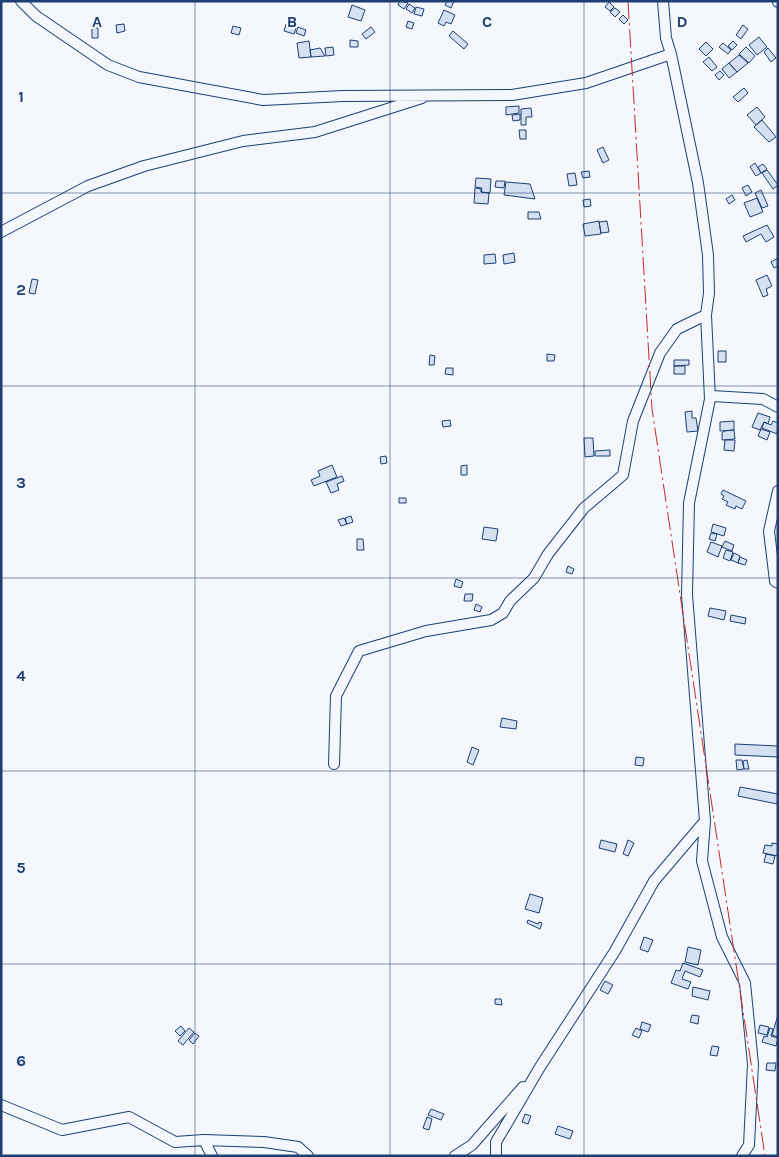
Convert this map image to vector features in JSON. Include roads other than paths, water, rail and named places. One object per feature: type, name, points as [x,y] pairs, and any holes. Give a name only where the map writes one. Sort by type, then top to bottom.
[{"type":"street","points":[[21,1],[36,16],[108,65],[139,77],[262,100],[300,97],[512,95],[586,83],[671,54]]},
{"type":"street","points":[[663,1],[666,38],[698,183],[708,255],[709,293],[706,315],[710,400],[689,503],[687,595],[705,821],[702,861],[722,937],[745,983],[753,1064],[749,1145],[742,1156]]},
{"type":"street","points":[[1,232],[88,186],[144,166],[243,141],[315,132],[432,95]]},
{"type":"street","points":[[334,764],[336,696],[359,651],[426,631],[491,620],[503,613],[510,601],[534,578],[548,554],[584,508],[623,475],[633,421],[660,353],[677,329],[706,315]]},
{"type":"street","points":[[710,400],[712,396],[763,399],[778,407]]},
{"type":"street","points":[[778,491],[769,531],[775,581],[778,583]]},
{"type":"street","points":[[496,1156],[496,1142],[540,1067],[600,975],[654,881],[705,821]]},
{"type":"street","points":[[455,1156],[472,1145],[540,1067]]},
{"type":"street","points":[[1,1105],[62,1130],[129,1117],[175,1142],[204,1140],[264,1142],[298,1147],[308,1156]]},
{"type":"street","points":[[204,1140],[212,1156]]}]
